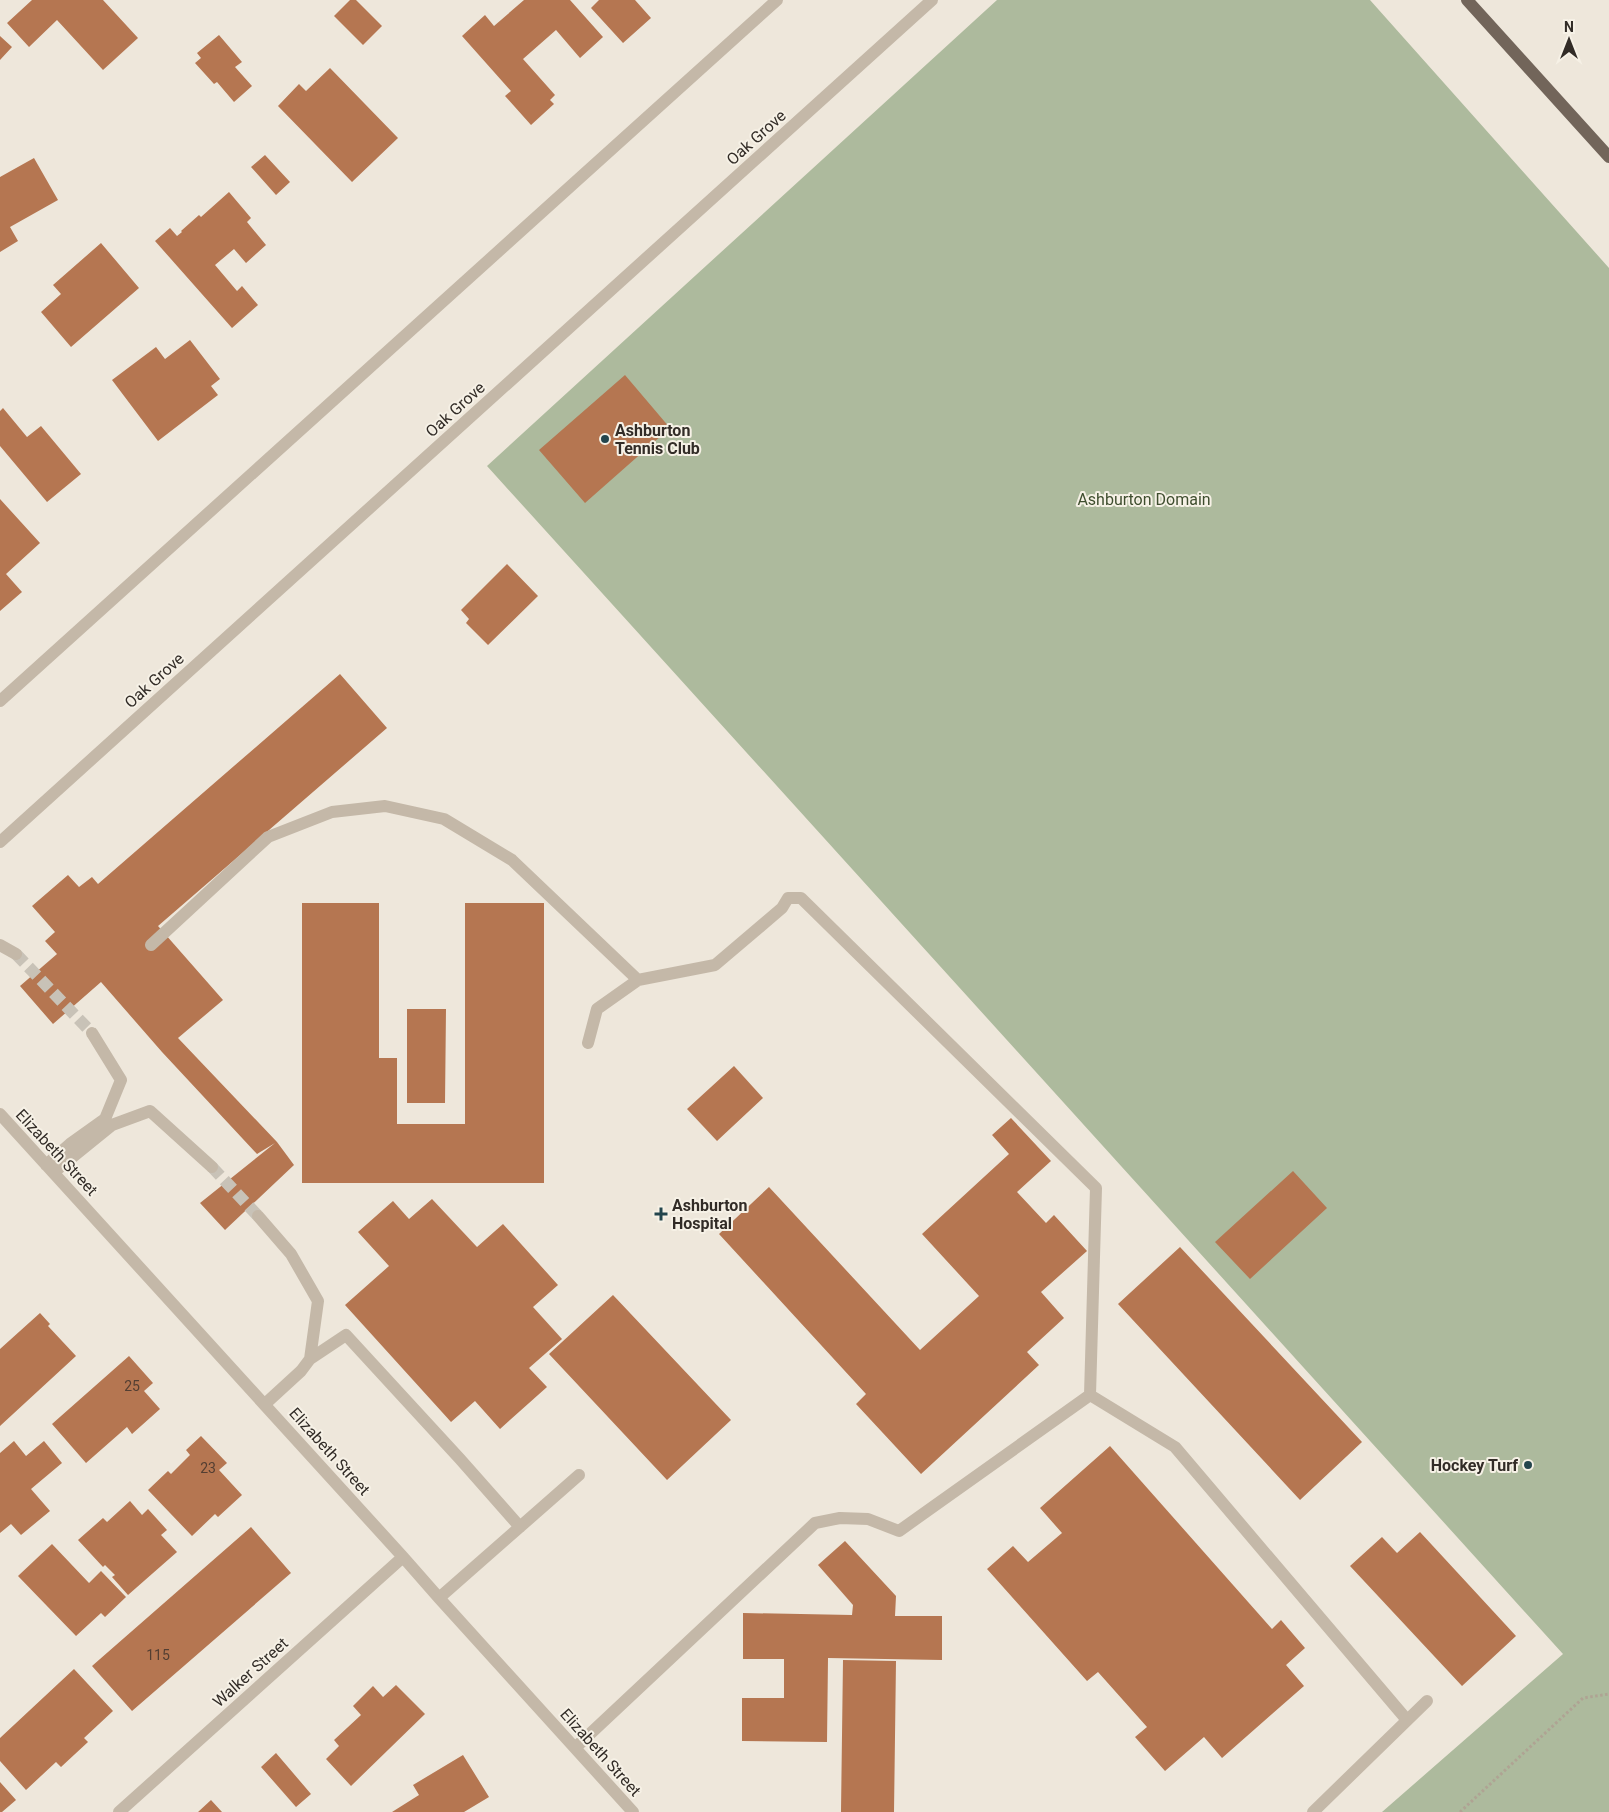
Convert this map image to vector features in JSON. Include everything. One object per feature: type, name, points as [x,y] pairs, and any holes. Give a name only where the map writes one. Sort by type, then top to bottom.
[{"type":"main road","points":[[1467,0],[1609,157]]},
{"type":"street","points":[[0,700],[776,0]]},
{"type":"street","name":"Oak Grove","points":[[0,842],[932,0]]},
{"type":"street","points":[[151,945],[268,837],[332,812],[385,806],[444,819],[512,860],[638,980]]},
{"type":"street","points":[[588,1044],[597,1009],[638,980],[715,966],[782,908],[788,898],[801,898],[1096,1188],[1090,1395]]},
{"type":"street","points":[[0,944],[16,954]]},
{"type":"street","points":[[50,1168],[70,1144],[105,1119],[121,1080],[92,1033]]},
{"type":"street","points":[[50,1168],[112,1125],[150,1111],[212,1167]]},
{"type":"street","name":"Elizabeth Street","points":[[0,1114],[404,1557],[633,1812]]},
{"type":"street","points":[[258,1216],[291,1254],[318,1301],[310,1359]]},
{"type":"street","points":[[265,1404],[310,1359],[346,1335],[520,1527]]},
{"type":"street","points":[[1090,1395],[1175,1447],[1407,1720]]},
{"type":"street","points":[[576,1747],[815,1523],[840,1518],[868,1519],[899,1531],[1090,1395]]},
{"type":"street","points":[[439,1598],[579,1475]]},
{"type":"street","name":"Walker Street","points":[[119,1812],[404,1557]]},
{"type":"street","points":[[1313,1812],[1427,1701]]},
{"type":"path","points":[[1460,1812],[1583,1698],[1609,1694]]},
{"type":"green space","name":"Ashburton Domain","points":[[997,0],[1370,0],[1609,268],[1609,1812],[1382,1812],[1563,1654],[487,466]]},
{"type":"building","points":[[32,0],[103,0],[138,38],[103,70],[57,20],[29,47],[7,23]]},
{"type":"building","points":[[350,0],[356,0],[382,26],[363,45],[334,16]]},
{"type":"building","points":[[524,0],[570,0],[603,37],[580,58],[556,30],[523,59],[555,95],[550,100],[554,104],[531,125],[505,96],[511,91],[462,36],[485,15],[494,26]]},
{"type":"building","points":[[599,0],[635,0],[651,18],[623,43],[591,8]]},
{"type":"building","points":[[219,35],[242,62],[235,67],[252,86],[234,102],[217,82],[214,84],[195,63],[201,58],[197,53]]},
{"type":"building","points":[[0,36],[12,47],[0,60]]},
{"type":"building","points":[[330,68],[398,138],[352,182],[278,106],[299,84],[306,91]]},
{"type":"building","points":[[265,155],[290,182],[276,195],[251,167]]},
{"type":"building","points":[[34,158],[58,200],[10,227],[18,241],[0,252],[0,177]]},
{"type":"building","points":[[229,192],[251,218],[247,222],[266,245],[246,263],[234,249],[215,265],[237,291],[242,286],[258,305],[232,328],[155,241],[170,228],[177,236],[199,215],[201,217]]},
{"type":"building","points":[[101,243],[139,288],[71,347],[41,312],[61,294],[53,285]]},
{"type":"building","points":[[190,340],[220,379],[211,386],[218,395],[158,441],[112,380],[156,347],[165,359]]},
{"type":"building","name":"Ashburton Tennis Club","points":[[625,375],[670,428],[585,503],[539,450]]},
{"type":"building","points":[[3,408],[27,437],[41,426],[81,474],[47,502],[0,446],[0,411]]},
{"type":"building","points":[[0,499],[40,543],[6,574],[22,592],[0,611]]},
{"type":"building","points":[[507,564],[538,596],[488,645],[466,623],[469,619],[461,610]]},
{"type":"building","points":[[340,674],[387,728],[158,926],[223,1000],[178,1038],[277,1142],[294,1165],[225,1230],[200,1203],[275,1143],[257,1154],[162,1052],[101,982],[53,1024],[20,986],[57,954],[45,941],[55,932],[32,906],[68,875],[79,887],[92,877],[98,884]]},
{"type":"building","points":[[302,903],[379,903],[379,1058],[397,1058],[397,1124],[465,1124],[465,903],[544,903],[544,1183],[302,1183]]},
{"type":"building","points":[[407,1009],[446,1009],[445,1103],[407,1103]]},
{"type":"building","points":[[734,1066],[763,1098],[717,1141],[687,1109]]},
{"type":"building","points":[[1011,1118],[1051,1161],[1017,1192],[1046,1223],[1054,1215],[1087,1251],[1041,1292],[1064,1318],[1027,1352],[1039,1365],[921,1474],[856,1404],[866,1394],[719,1234],[769,1187],[920,1350],[979,1296],[922,1234],[1009,1154],[992,1135]]},
{"type":"building","points":[[1293,1171],[1327,1208],[1250,1279],[1215,1242]]},
{"type":"building","points":[[432,1199],[477,1247],[503,1224],[558,1285],[533,1307],[562,1339],[529,1368],[547,1387],[500,1429],[475,1401],[451,1422],[345,1305],[389,1266],[358,1232],[393,1201],[409,1219]]},
{"type":"building","points":[[1180,1247],[1362,1442],[1300,1500],[1118,1304]]},
{"type":"building","points":[[613,1295],[731,1420],[667,1480],[549,1354]]},
{"type":"building","points":[[40,1313],[50,1324],[48,1326],[76,1356],[0,1426],[0,1349]]},
{"type":"building","points":[[129,1356],[153,1383],[144,1391],[160,1409],[132,1434],[127,1427],[86,1463],[52,1424]]},
{"type":"building","points":[[201,1436],[227,1463],[219,1470],[242,1495],[218,1517],[215,1514],[192,1536],[148,1490],[168,1471],[171,1474],[190,1455],[186,1450]]},
{"type":"building","points":[[14,1441],[26,1456],[44,1441],[62,1463],[31,1489],[50,1511],[21,1535],[11,1524],[0,1533],[0,1453]]},
{"type":"building","points":[[1110,1446],[1272,1629],[1281,1620],[1305,1648],[1286,1665],[1304,1686],[1222,1758],[1204,1737],[1165,1771],[1135,1737],[1147,1727],[1098,1672],[1087,1681],[987,1569],[1013,1546],[1028,1562],[1062,1533],[1040,1508]]},
{"type":"building","points":[[130,1501],[142,1515],[148,1509],[167,1530],[161,1535],[177,1552],[128,1595],[112,1577],[115,1575],[105,1565],[103,1567],[78,1540],[103,1518],[107,1522]]},
{"type":"building","points":[[251,1527],[291,1573],[132,1711],[92,1666]]},
{"type":"building","points":[[1420,1532],[1516,1636],[1462,1686],[1350,1566],[1382,1537],[1397,1553]]},
{"type":"building","points":[[845,1541],[896,1596],[895,1616],[942,1616],[942,1660],[828,1658],[827,1742],[742,1741],[742,1698],[784,1698],[784,1659],[743,1659],[743,1613],[852,1615],[853,1605],[818,1565]]},
{"type":"building","points":[[52,1544],[89,1583],[101,1571],[126,1597],[105,1617],[101,1613],[76,1636],[18,1576]]},
{"type":"building","points":[[843,1660],[896,1661],[894,1812],[841,1812]]},
{"type":"building","points":[[74,1669],[113,1711],[84,1738],[88,1742],[61,1767],[56,1762],[26,1790],[0,1761],[0,1738]]},
{"type":"building","points":[[396,1685],[425,1714],[351,1786],[326,1759],[339,1746],[334,1740],[361,1715],[353,1706],[373,1686],[383,1697]]},
{"type":"building","points":[[276,1753],[311,1794],[296,1807],[261,1767]]},
{"type":"building","points":[[463,1755],[489,1797],[464,1812],[392,1812],[419,1795],[413,1785]]},
{"type":"building","points":[[0,1782],[16,1800],[2,1812],[0,1812]]},
{"type":"building","points":[[211,1800],[222,1812],[198,1812]]},
{"type":"tunnel","points":[[16,954],[92,1033]]},
{"type":"tunnel","points":[[212,1167],[258,1216]]},
{"type":"place","name":"Ashburton Tennis Club","points":[[605,439]]},
{"type":"place","name":"Ashburton Hospital","points":[[661,1214]]},
{"type":"place","name":"Hockey Turf","points":[[1528,1465]]}]
